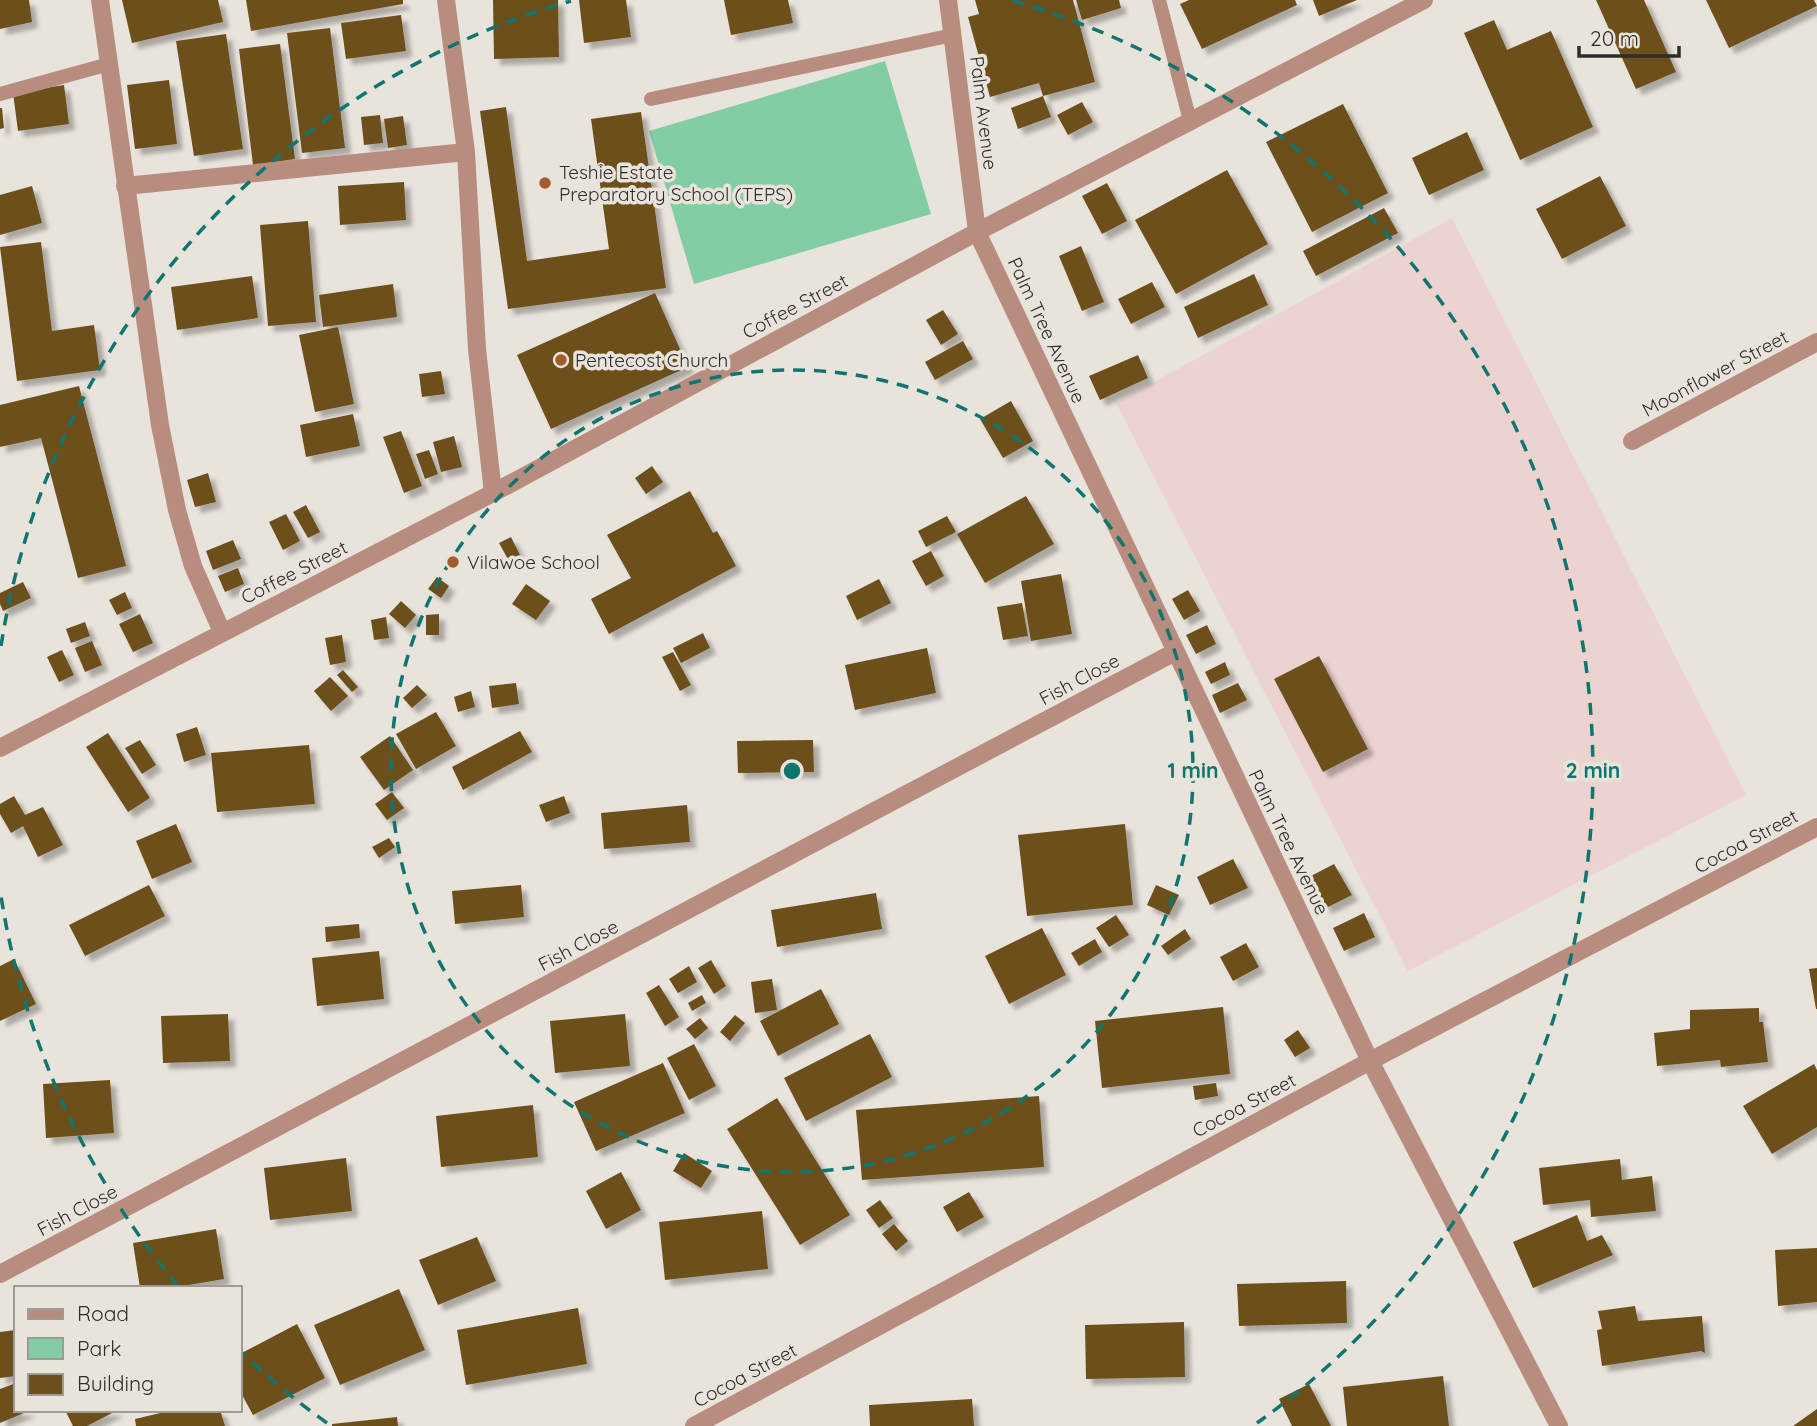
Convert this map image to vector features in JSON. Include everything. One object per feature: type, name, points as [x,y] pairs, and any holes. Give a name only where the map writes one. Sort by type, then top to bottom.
[{"type":"street","points":[[100,0],[160,425],[177,510],[193,566],[222,632]]},
{"type":"street","points":[[446,0],[466,152],[477,349],[493,493]]},
{"type":"street","name":"Palm Avenue","points":[[948,0],[977,232]]},
{"type":"street","name":"Coffee Street","points":[[0,748],[493,493],[977,232],[1424,0]]},
{"type":"street","points":[[125,186],[466,152]]},
{"type":"street","name":"Palm Tree Avenue","points":[[977,232],[1370,1061],[1559,1426]]},
{"type":"street","name":"Moonflower Street","points":[[1632,441],[1817,342]]},
{"type":"street","name":"Fish Close","points":[[0,1274],[1175,652]]},
{"type":"street","name":"Cocoa Street","points":[[694,1426],[1370,1061],[1817,827]]},
{"type":"lane","points":[[1159,0],[1190,121]]},
{"type":"lane","points":[[651,99],[953,35]]},
{"type":"lane","points":[[0,94],[109,64]]},
{"type":"shaded area","points":[[1452,218],[1746,795],[1408,971],[1116,403]]},
{"type":"green space","points":[[885,61],[931,214],[694,284],[649,131]]},
{"type":"building","points":[[0,0],[29,0],[32,22],[0,29]]},
{"type":"building","points":[[122,0],[218,0],[223,22],[132,43]]},
{"type":"building","points":[[246,0],[403,0],[403,4],[251,31]]},
{"type":"building","points":[[493,0],[558,0],[559,57],[494,59]]},
{"type":"building","points":[[579,0],[626,0],[631,37],[584,43]]},
{"type":"building","points":[[724,0],[788,0],[793,23],[731,35]]},
{"type":"building","points":[[975,0],[1073,0],[1095,82],[1043,96],[1039,83],[990,97],[968,17],[979,14]]},
{"type":"building","points":[[1076,0],[1119,0],[1121,8],[1082,20]]},
{"type":"building","points":[[1189,0],[1295,0],[1297,5],[1202,49],[1180,4]]},
{"type":"building","points":[[1313,0],[1357,0],[1319,16]]},
{"type":"building","points":[[1596,0],[1644,0],[1676,72],[1636,89]]},
{"type":"building","points":[[1706,0],[1814,0],[1817,6],[1729,48]]},
{"type":"building","points":[[401,15],[406,51],[346,59],[341,23]]},
{"type":"building","points":[[1494,20],[1507,50],[1551,31],[1593,127],[1520,160],[1464,33]]},
{"type":"building","points":[[330,28],[345,148],[302,153],[287,33]]},
{"type":"building","points":[[226,34],[243,149],[194,156],[176,41]]},
{"type":"building","points":[[280,44],[295,159],[253,165],[239,49]]},
{"type":"building","points":[[169,80],[177,144],[135,149],[127,85]]},
{"type":"building","points":[[64,85],[69,124],[18,131],[13,93]]},
{"type":"building","points":[[1043,96],[1051,117],[1018,129],[1011,108]]},
{"type":"building","points":[[1082,102],[1093,122],[1068,135],[1057,115]]},
{"type":"building","points":[[1343,104],[1388,193],[1312,232],[1266,142]]},
{"type":"building","points":[[506,107],[527,261],[609,249],[591,119],[641,112],[666,288],[508,309],[480,111]]},
{"type":"building","points":[[0,108],[4,128],[0,129]]},
{"type":"building","points":[[380,115],[383,143],[364,145],[361,117]]},
{"type":"building","points":[[403,116],[407,145],[388,148],[384,119]]},
{"type":"building","points":[[1467,132],[1484,170],[1429,195],[1412,158]]},
{"type":"building","points":[[1227,170],[1268,244],[1176,294],[1135,220]]},
{"type":"building","points":[[1600,176],[1626,226],[1562,259],[1536,209]]},
{"type":"building","points":[[404,182],[406,220],[340,225],[338,186]]},
{"type":"building","points":[[1107,183],[1127,221],[1102,234],[1082,196]]},
{"type":"building","points":[[32,186],[42,223],[0,235],[0,195]]},
{"type":"building","points":[[1384,208],[1398,233],[1316,276],[1303,251]]},
{"type":"building","points":[[308,221],[316,322],[268,326],[260,225]]},
{"type":"building","points":[[41,242],[52,331],[94,325],[100,370],[17,381],[0,247]]},
{"type":"building","points":[[1081,246],[1104,302],[1082,311],[1059,256]]},
{"type":"building","points":[[1254,274],[1268,305],[1198,338],[1184,307]]},
{"type":"building","points":[[252,276],[258,318],[177,330],[171,287]]},
{"type":"building","points":[[1152,282],[1165,307],[1131,324],[1118,299]]},
{"type":"building","points":[[393,284],[397,317],[323,327],[319,295]]},
{"type":"building","points":[[655,293],[688,367],[551,429],[517,355]]},
{"type":"building","points":[[943,310],[958,334],[941,345],[926,320]]},
{"type":"building","points":[[338,327],[354,404],[315,412],[299,335]]},
{"type":"building","points":[[963,341],[973,359],[935,380],[925,362]]},
{"type":"building","points":[[1138,355],[1148,378],[1100,400],[1089,376]]},
{"type":"building","points":[[441,371],[445,394],[422,397],[419,374]]},
{"type":"building","points":[[79,386],[126,566],[78,578],[41,438],[0,447],[0,405]]},
{"type":"building","points":[[1011,401],[1033,441],[1003,458],[980,419]]},
{"type":"building","points":[[353,414],[360,446],[306,457],[300,425]]},
{"type":"building","points":[[401,431],[422,486],[404,493],[383,437]]},
{"type":"building","points":[[454,436],[462,467],[441,472],[433,442]]},
{"type":"building","points":[[429,450],[438,474],[425,479],[416,454]]},
{"type":"building","points":[[652,466],[663,482],[646,494],[635,478]]},
{"type":"building","points":[[208,473],[216,502],[195,507],[187,480]]},
{"type":"building","points":[[690,491],[713,533],[717,531],[736,566],[609,634],[591,599],[631,578],[607,535]]},
{"type":"building","points":[[1026,496],[1054,544],[985,583],[957,534]]},
{"type":"building","points":[[306,505],[320,532],[308,538],[293,512]]},
{"type":"building","points":[[286,514],[300,541],[283,550],[269,522]]},
{"type":"building","points":[[947,516],[956,532],[926,547],[918,531]]},
{"type":"building","points":[[511,537],[520,555],[509,561],[499,543]]},
{"type":"building","points":[[233,540],[241,559],[213,570],[206,551]]},
{"type":"building","points":[[931,551],[944,576],[926,586],[912,561]]},
{"type":"building","points":[[238,568],[244,584],[225,592],[218,576]]},
{"type":"building","points":[[1061,574],[1072,634],[1031,641],[1021,581]]},
{"type":"building","points":[[437,577],[449,586],[441,598],[428,589]]},
{"type":"building","points":[[879,579],[891,603],[857,620],[846,596]]},
{"type":"building","points":[[23,582],[31,598],[3,611],[0,593]]},
{"type":"building","points":[[526,584],[550,601],[536,620],[512,604]]},
{"type":"building","points":[[1188,590],[1200,611],[1184,620],[1172,599]]},
{"type":"building","points":[[125,592],[132,608],[117,615],[109,600]]},
{"type":"building","points":[[401,601],[416,615],[405,628],[389,614]]},
{"type":"building","points":[[1022,603],[1028,636],[1003,640],[997,607]]},
{"type":"building","points":[[140,614],[153,643],[133,652],[119,624]]},
{"type":"building","points":[[439,614],[439,635],[426,635],[426,615]]},
{"type":"building","points":[[386,617],[389,638],[374,640],[371,620]]},
{"type":"building","points":[[85,622],[90,636],[71,643],[66,629]]},
{"type":"building","points":[[1207,625],[1216,644],[1196,654],[1186,635]]},
{"type":"building","points":[[703,633],[710,648],[681,663],[673,648]]},
{"type":"building","points":[[342,635],[346,662],[330,665],[325,638]]},
{"type":"building","points":[[92,641],[102,665],[85,672],[75,648]]},
{"type":"building","points":[[927,648],[936,693],[855,710],[845,665]]},
{"type":"building","points":[[62,650],[74,675],[59,682],[47,657]]},
{"type":"building","points":[[673,652],[691,685],[680,691],[662,657]]},
{"type":"building","points":[[1319,656],[1368,749],[1323,772],[1274,679]]},
{"type":"building","points":[[1225,662],[1230,675],[1211,684],[1205,672]]},
{"type":"building","points":[[343,670],[358,687],[352,692],[337,675]]},
{"type":"building","points":[[330,677],[348,696],[331,711],[314,691]]},
{"type":"building","points":[[516,683],[519,704],[492,708],[489,686]]},
{"type":"building","points":[[1238,683],[1247,700],[1220,713],[1212,695]]},
{"type":"building","points":[[417,685],[427,695],[412,708],[403,698]]},
{"type":"building","points":[[471,691],[475,707],[458,712],[454,697]]},
{"type":"building","points":[[436,712],[456,746],[416,769],[396,734]]},
{"type":"building","points":[[197,727],[206,755],[184,762],[176,734]]},
{"type":"building","points":[[520,731],[532,752],[463,790],[452,767]]},
{"type":"building","points":[[108,733],[150,798],[128,812],[86,747]]},
{"type":"building","points":[[390,736],[413,770],[384,790],[360,757]]},
{"type":"building","points":[[140,740],[156,765],[142,774],[125,748]]},
{"type":"building","points":[[813,740],[814,772],[738,773],[737,741]]},
{"type":"building","points":[[309,745],[315,804],[217,812],[211,753]]},
{"type":"building","points":[[392,792],[404,808],[387,820],[375,804]]},
{"type":"building","points":[[14,796],[25,815],[43,807],[63,845],[38,857],[23,826],[11,833],[0,814],[0,804]]},
{"type":"building","points":[[564,796],[570,813],[546,822],[539,805]]},
{"type":"building","points":[[687,805],[690,842],[604,849],[601,813]]},
{"type":"building","points":[[176,824],[192,862],[152,879],[136,841]]},
{"type":"building","points":[[1125,824],[1133,905],[1027,916],[1018,835]]},
{"type":"building","points":[[389,838],[395,847],[379,858],[372,847]]},
{"type":"building","points":[[1233,859],[1248,888],[1210,905],[1197,877]]},
{"type":"building","points":[[1334,864],[1352,895],[1326,908],[1309,877]]},
{"type":"building","points":[[149,885],[165,916],[85,956],[69,925]]},
{"type":"building","points":[[521,885],[524,917],[455,924],[452,891]]},
{"type":"building","points":[[1156,885],[1179,895],[1169,915],[1147,905]]},
{"type":"building","points":[[876,893],[882,929],[777,947],[771,910]]},
{"type":"building","points":[[1364,913],[1375,937],[1344,951],[1333,928]]},
{"type":"building","points":[[1116,915],[1129,935],[1109,947],[1096,928]]},
{"type":"building","points":[[359,924],[360,938],[326,942],[325,927]]},
{"type":"building","points":[[1042,928],[1066,975],[1009,1004],[985,956]]},
{"type":"building","points":[[1185,929],[1191,939],[1168,955],[1161,946]]},
{"type":"building","points":[[1095,939],[1102,952],[1079,966],[1071,953]]},
{"type":"building","points":[[1246,943],[1259,967],[1233,981],[1220,957]]},
{"type":"building","points":[[379,951],[384,999],[317,1006],[312,958]]},
{"type":"building","points":[[14,959],[36,1004],[0,1021],[0,966]]},
{"type":"building","points":[[711,960],[726,986],[714,994],[698,968]]},
{"type":"building","points":[[689,966],[697,982],[678,993],[669,979]]},
{"type":"building","points":[[1817,968],[1817,1009],[1816,1009],[1809,969]]},
{"type":"building","points":[[772,979],[777,1010],[755,1013],[751,982]]},
{"type":"building","points":[[659,985],[679,1017],[665,1026],[646,993]]},
{"type":"building","points":[[821,989],[839,1024],[778,1056],[760,1021]]},
{"type":"building","points":[[702,995],[706,1003],[692,1011],[688,1003]]},
{"type":"building","points":[[1223,1007],[1230,1074],[1102,1088],[1095,1021]]},
{"type":"building","points":[[1759,1008],[1759,1022],[1763,1022],[1768,1062],[1721,1067],[1720,1060],[1657,1066],[1654,1033],[1690,1029],[1690,1010]]},
{"type":"building","points":[[228,1014],[230,1061],[163,1063],[161,1016]]},
{"type":"building","points":[[625,1014],[630,1066],[555,1073],[550,1021]]},
{"type":"building","points":[[735,1015],[745,1023],[730,1041],[720,1032]]},
{"type":"building","points":[[700,1018],[708,1028],[695,1039],[686,1029]]},
{"type":"building","points":[[1298,1030],[1310,1048],[1295,1057],[1284,1040]]},
{"type":"building","points":[[870,1034],[892,1077],[806,1121],[784,1078]]},
{"type":"building","points":[[694,1044],[716,1086],[689,1100],[667,1058]]},
{"type":"building","points":[[663,1063],[685,1113],[596,1151],[574,1102]]},
{"type":"building","points":[[1814,1064],[1817,1070],[1817,1127],[1772,1154],[1743,1106]]},
{"type":"building","points":[[110,1080],[114,1133],[46,1138],[43,1084]]},
{"type":"building","points":[[1216,1083],[1218,1096],[1195,1100],[1193,1086]]},
{"type":"building","points":[[1039,1096],[1044,1167],[862,1180],[856,1110]]},
{"type":"building","points":[[777,1098],[850,1215],[800,1245],[727,1129]]},
{"type":"building","points":[[533,1105],[538,1157],[441,1167],[436,1116]]},
{"type":"building","points":[[684,1153],[712,1171],[701,1188],[673,1171]]},
{"type":"building","points":[[346,1158],[352,1211],[270,1220],[264,1168]]},
{"type":"building","points":[[1620,1159],[1622,1180],[1652,1176],[1656,1211],[1591,1217],[1590,1200],[1543,1205],[1539,1168]]},
{"type":"building","points":[[621,1172],[641,1210],[606,1229],[586,1191]]},
{"type":"building","points":[[969,1192],[984,1217],[957,1232],[943,1207]]},
{"type":"building","points":[[880,1200],[893,1218],[879,1228],[866,1210]]},
{"type":"building","points":[[762,1211],[768,1269],[665,1280],[659,1222]]},
{"type":"building","points":[[1577,1215],[1587,1241],[1602,1235],[1613,1255],[1533,1288],[1513,1242]]},
{"type":"building","points":[[894,1224],[908,1241],[896,1251],[882,1234]]},
{"type":"building","points":[[216,1229],[224,1279],[183,1286],[140,1286],[133,1243]]},
{"type":"building","points":[[477,1237],[496,1281],[438,1305],[419,1260]]},
{"type":"building","points":[[1817,1248],[1817,1302],[1778,1306],[1775,1250]]},
{"type":"building","points":[[1346,1281],[1347,1323],[1239,1326],[1237,1284]]},
{"type":"building","points":[[399,1289],[425,1350],[340,1385],[314,1325]]},
{"type":"building","points":[[1635,1306],[1638,1321],[1702,1316],[1705,1353],[1701,1351],[1602,1366],[1597,1330],[1602,1329],[1598,1311]]},
{"type":"building","points":[[578,1308],[587,1364],[466,1385],[457,1330]]},
{"type":"building","points":[[1184,1322],[1185,1377],[1086,1379],[1085,1325]]},
{"type":"building","points":[[297,1324],[325,1378],[253,1415],[242,1395],[242,1353]]},
{"type":"building","points":[[14,1330],[14,1376],[0,1378],[0,1332]]},
{"type":"building","points":[[1443,1376],[1449,1426],[1347,1426],[1343,1387]]},
{"type":"building","points":[[14,1384],[14,1412],[26,1412],[0,1423],[0,1389]]},
{"type":"building","points":[[1309,1384],[1331,1426],[1292,1426],[1279,1399]]},
{"type":"building","points":[[972,1399],[974,1426],[870,1426],[869,1405]]},
{"type":"building","points":[[1817,1409],[1817,1426],[1793,1426]]},
{"type":"building","points":[[66,1412],[114,1412],[87,1426],[73,1426]]},
{"type":"building","points":[[165,1412],[221,1412],[225,1426],[136,1426],[135,1419]]},
{"type":"building","points":[[397,1417],[398,1426],[332,1426],[332,1424]]},
{"type":"place","name":"Teshie Estate Preparatory School (TEPS)","points":[[545,183]]},
{"type":"place","name":"Pentecost Church","points":[[561,360]]},
{"type":"place","name":"Vilawoe School","points":[[453,562]]}]
